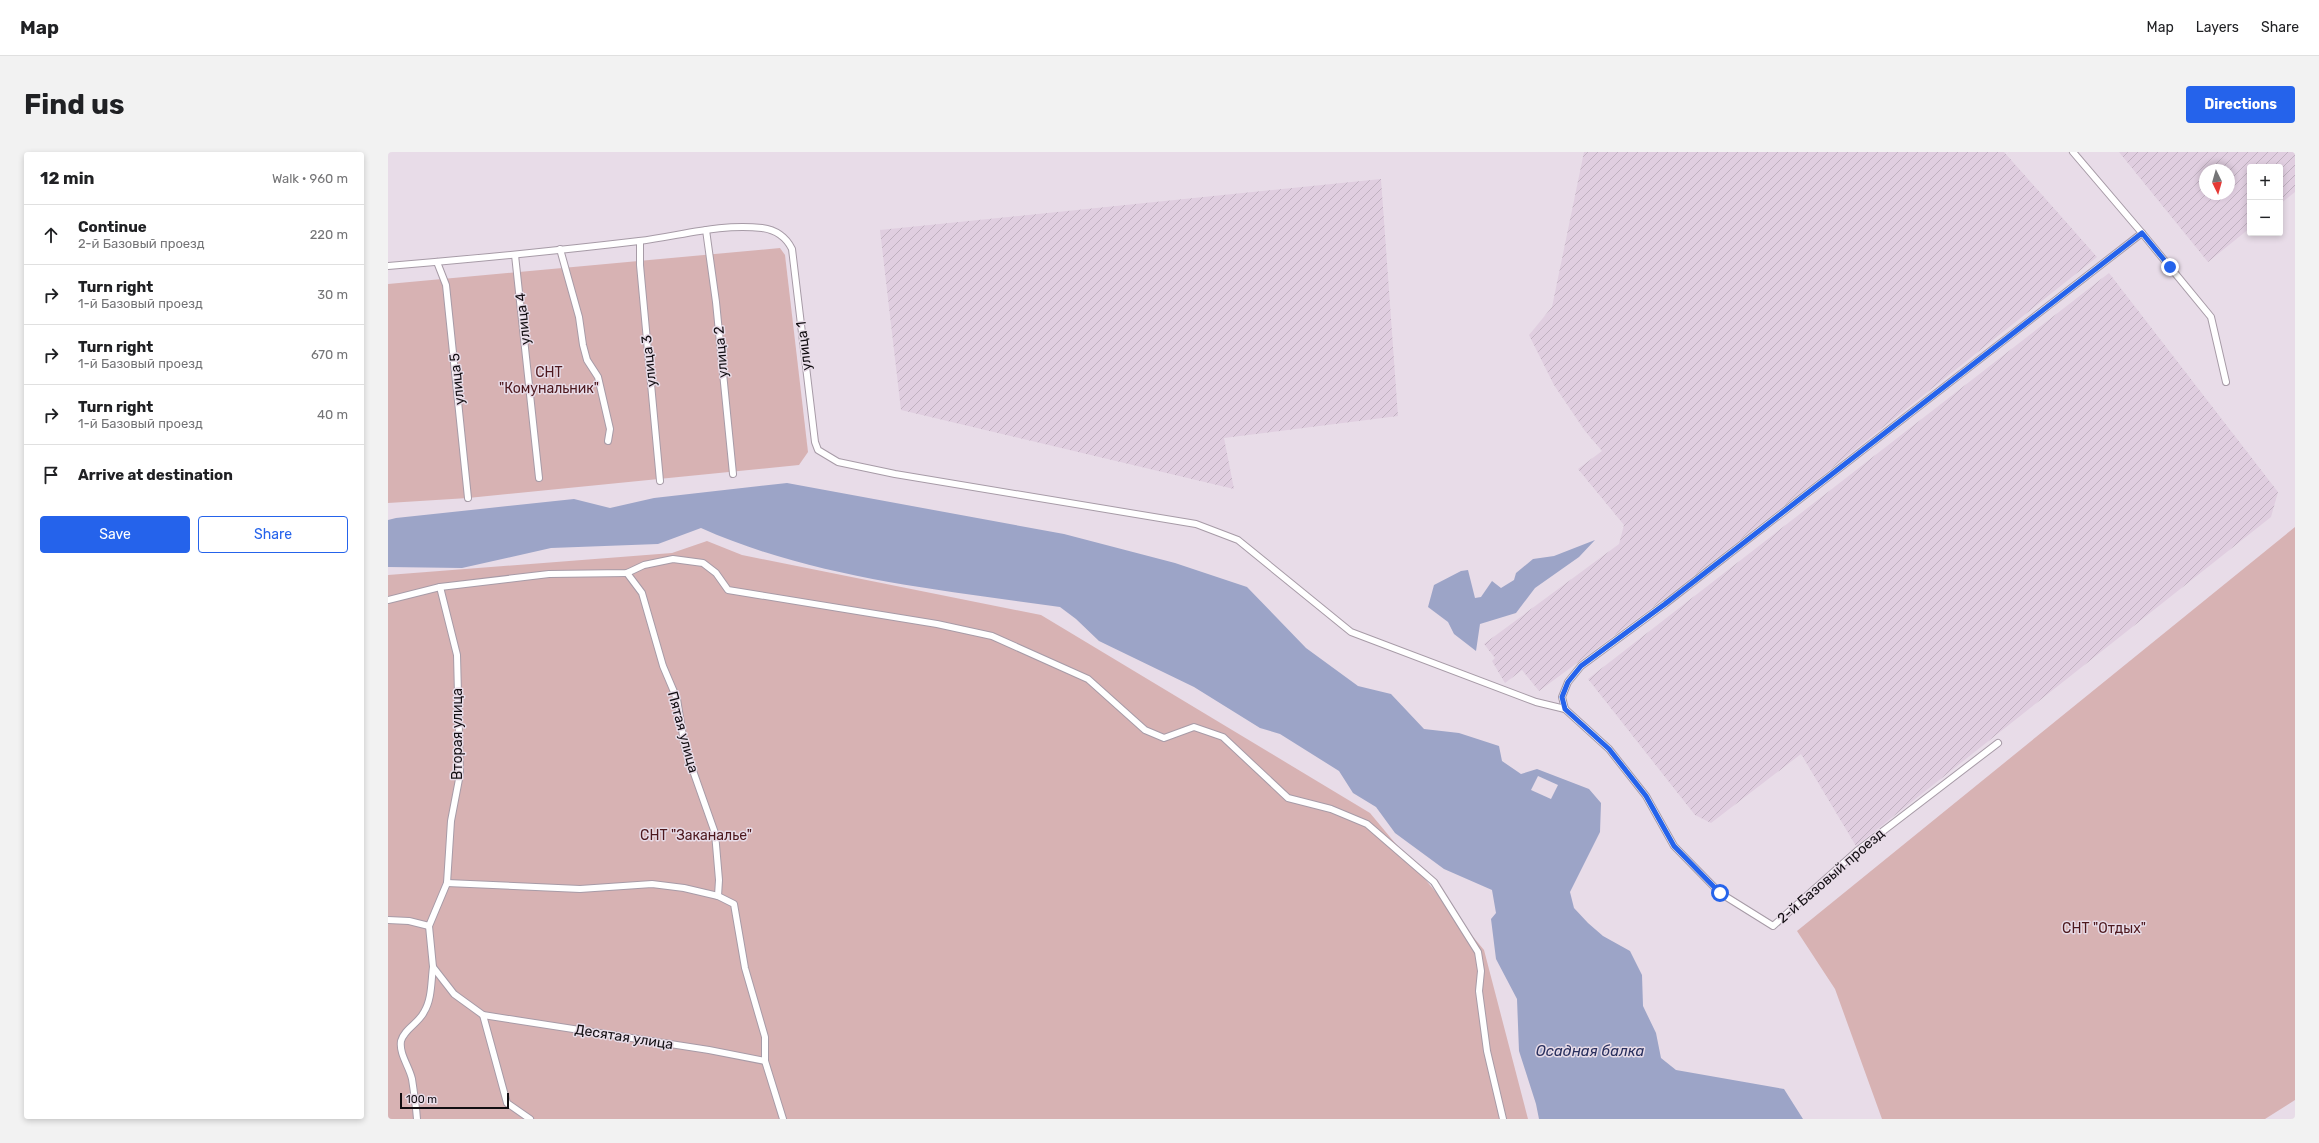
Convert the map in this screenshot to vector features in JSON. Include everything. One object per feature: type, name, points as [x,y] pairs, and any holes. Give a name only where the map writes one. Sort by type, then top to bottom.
[{"type":"street","points":[[2073,152],[2211,317],[2226,382]]},
{"type":"street","name":"улица 1","points":[[706,230],[764,228],[787,238],[792,249],[815,442],[818,450],[838,462],[895,474],[1112,509],[1208,527],[1238,540],[1351,632],[1536,702],[1565,709]]},
{"type":"street","points":[[388,266],[515,255],[640,241],[706,230]]},
{"type":"street","name":"улица 2","points":[[706,230],[716,302],[733,474]]},
{"type":"street","points":[[1565,709],[1562,697],[1568,682],[1581,666],[1665,604],[2142,233]]},
{"type":"street","name":"улица 3","points":[[640,241],[641,281],[660,481]]},
{"type":"street","points":[[560,249],[579,317],[587,360],[598,377],[610,429],[608,441]]},
{"type":"street","name":"улица 4","points":[[515,255],[539,478]]},
{"type":"street","name":"улица 5","points":[[437,262],[446,285],[468,498]]},
{"type":"street","points":[[388,600],[440,587],[549,574],[627,573],[644,565],[673,559],[703,563],[716,573],[728,590],[937,624],[992,636],[1088,679],[1145,730],[1164,738],[1194,726],[1223,737],[1288,798],[1331,809],[1367,824],[1434,882],[1478,952],[1481,971],[1478,990],[1487,1051],[1503,1119]]},
{"type":"street","name":"Пятая улица","points":[[627,573],[642,593],[663,666],[677,699],[685,748],[715,834],[719,880],[718,896]]},
{"type":"street","name":"Вторая улица","points":[[429,926],[447,883],[451,821],[460,774],[457,655],[440,587]]},
{"type":"street","name":"2-й Базовый проезд","points":[[1565,709],[1609,749],[1646,796],[1674,846],[1720,893],[1773,926],[1857,851],[1998,743]]},
{"type":"street","points":[[447,883],[580,889],[652,884],[684,888],[718,896],[734,904],[744,968],[765,1037],[765,1061],[783,1119]]},
{"type":"street","points":[[388,920],[409,921],[429,926],[433,967],[429,1002],[424,1014],[403,1034],[401,1042],[402,1054],[408,1065],[412,1078],[417,1119]]},
{"type":"street","points":[[433,967],[454,994],[483,1015],[507,1103],[530,1119]]},
{"type":"street","name":"Десятая улица","points":[[483,1015],[693,1048],[765,1061]]},
{"type":"shaded area","points":[[1584,152],[2004,152],[2097,257],[1803,491],[1665,598],[1539,691],[1522,670],[1505,683],[1492,661],[1495,658],[1484,644],[1619,544],[1624,525],[1578,469],[1602,451],[1585,431],[1554,385],[1529,335],[1552,307]]},
{"type":"shaded area","points":[[2119,152],[2295,152],[2295,192],[2283,202],[2283,164],[2247,164],[2247,230],[2208,262]]},
{"type":"shaded area","points":[[1381,179],[1398,416],[1224,438],[1234,489],[901,410],[880,230]]},
{"type":"shaded area","points":[[2109,273],[2278,492],[2271,517],[1856,846],[1801,754],[1711,823],[1695,815],[1588,679]]},
{"type":"green space","name":"СНТ \"Комунальник\"","points":[[780,248],[785,255],[808,452],[799,465],[468,498],[388,503],[388,284]]},
{"type":"green space","name":"СНТ \"Отдых\"","points":[[2295,527],[2295,1100],[2265,1119],[1882,1119],[1835,989],[1797,931]]},
{"type":"green space","name":"СНТ \"Заканалье\"","points":[[707,541],[742,555],[1041,615],[1370,813],[1484,950],[1528,1119],[388,1119],[388,575],[672,553]]},
{"type":"water","name":"Осадная балка","points":[[787,483],[1064,534],[1175,563],[1247,587],[1306,648],[1358,686],[1391,694],[1424,729],[1459,733],[1499,746],[1502,761],[1521,774],[1537,769],[1589,789],[1601,803],[1600,832],[1570,892],[1574,908],[1603,936],[1630,951],[1642,975],[1643,1006],[1656,1033],[1661,1058],[1676,1070],[1784,1089],[1803,1119],[1539,1119],[1536,1104],[1519,1051],[1517,999],[1496,959],[1491,919],[1496,913],[1492,890],[1444,869],[1395,833],[1376,807],[1353,793],[1339,771],[1280,734],[1260,728],[1194,687],[1099,641],[1076,619],[1060,607],[923,588],[832,570],[787,559],[744,545],[701,528],[658,544],[551,548],[462,568],[388,567],[388,520],[396,518],[574,499],[610,508],[654,498]]},
{"type":"water","points":[[1595,540],[1579,557],[1535,588],[1516,613],[1480,624],[1476,651],[1454,634],[1448,622],[1428,607],[1434,585],[1461,571],[1468,570],[1475,598],[1481,597],[1492,581],[1501,588],[1514,580],[1516,573],[1533,559],[1554,556]]},
{"type":"pier","points":[[1538,776],[1558,785],[1551,799],[1531,790]]},
{"type":"route","points":[[1720,893],[1674,846],[1646,796],[1609,749],[1565,709],[1562,697],[1568,682],[1581,666],[1665,604],[2142,233],[2170,267]]}]
